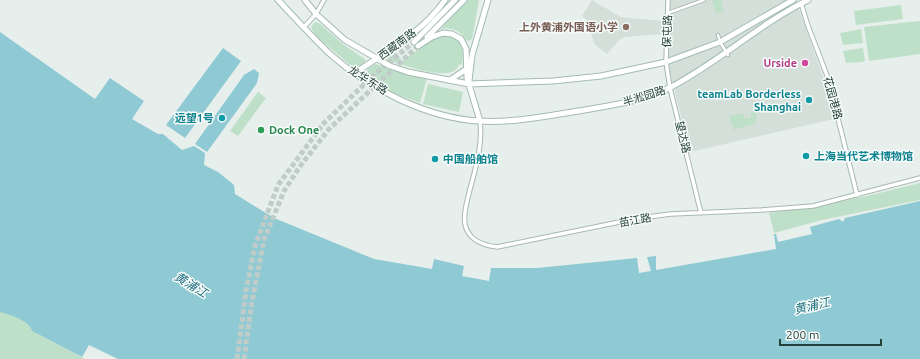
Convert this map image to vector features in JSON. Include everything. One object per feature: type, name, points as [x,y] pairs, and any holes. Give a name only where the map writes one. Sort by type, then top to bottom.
[{"type":"main road","name":"龙华东路","points":[[278,0],[331,55],[355,73],[382,90],[418,108],[442,115],[480,121]]},
{"type":"main road","name":"龙华东路","points":[[305,0],[316,14],[345,40],[390,66],[408,72],[469,84]]},
{"type":"main road","name":"西藏南路","points":[[437,12],[445,0]]},
{"type":"main road","name":"西藏南路","points":[[355,73],[410,37],[449,0]]},
{"type":"main road","points":[[416,44],[455,0]]},
{"type":"main road","name":"西藏南路","points":[[416,44],[445,21],[464,0]]},
{"type":"main road","name":"西藏南路","points":[[469,84],[472,55],[488,0]]},
{"type":"main road","points":[[469,84],[553,81],[601,76],[666,62],[720,42],[793,0]]},
{"type":"main road","name":"半淞园路","points":[[480,121],[515,120],[602,107],[622,103],[670,88],[727,53],[755,31],[808,0]]},
{"type":"main road","name":"西藏南路","points":[[416,44],[443,33],[457,36],[464,43],[467,63],[465,70],[480,121]]},
{"type":"main road","points":[[450,80],[465,70]]},
{"type":"street","points":[[304,27],[316,14],[324,0]]},
{"type":"street","name":"保屯路","points":[[666,62],[668,0]]},
{"type":"street","points":[[668,12],[704,0]]},
{"type":"street","name":"花园港路","points":[[801,3],[808,26],[828,78],[857,195]]},
{"type":"street","points":[[718,35],[720,42],[727,53]]},
{"type":"street","name":"望达路","points":[[666,62],[670,88],[701,213]]},
{"type":"street","name":"苗江路","points":[[480,121],[482,133],[480,151],[464,214],[467,232],[482,245],[497,247],[639,218],[813,206],[920,178]]},
{"type":"shaded area","name":"上外黄浦外国语小学","points":[[592,0],[621,17],[662,21],[663,34],[625,37],[619,40],[607,54],[595,45],[586,19],[582,16]]},
{"type":"shaded area","points":[[669,0],[796,0],[823,77],[834,119],[690,152],[665,53]]},
{"type":"green space","points":[[466,0],[479,0],[472,39],[467,41],[456,30],[441,29]]},
{"type":"green space","points":[[712,0],[721,0],[724,12],[716,13]]},
{"type":"green space","points":[[901,5],[903,19],[856,25],[854,11]]},
{"type":"green space","points":[[920,21],[920,54],[869,61],[864,27]]},
{"type":"green space","points":[[315,22],[319,23],[344,45],[366,60],[363,65],[354,67],[349,64],[316,36],[311,27]]},
{"type":"green space","points":[[861,29],[863,43],[843,45],[840,33]]},
{"type":"green space","points":[[440,35],[457,40],[462,47],[462,65],[459,64],[455,70],[448,73],[438,73],[415,69],[387,60],[388,56],[394,51],[402,61]]},
{"type":"green space","points":[[863,48],[865,60],[863,62],[846,63],[843,51]]},
{"type":"green space","points":[[375,64],[427,78],[420,103],[391,92],[370,80],[365,75],[368,69]]},
{"type":"green space","points":[[428,84],[463,92],[459,112],[423,104]]},
{"type":"green space","points":[[258,92],[266,98],[238,136],[230,131]]},
{"type":"green space","points":[[751,111],[757,111],[756,123],[734,130],[729,116],[743,113],[744,118],[751,118]]},
{"type":"green space","points":[[920,183],[920,200],[822,220],[774,233],[769,213],[867,196]]},
{"type":"green space","points":[[0,312],[14,316],[27,324],[32,331],[85,359],[0,359]]},
{"type":"water","name":"黄浦江","points":[[0,32],[95,99],[110,78],[144,101],[132,119],[158,134],[163,134],[182,150],[194,146],[205,153],[204,165],[218,172],[234,185],[235,194],[274,218],[374,259],[432,269],[434,259],[464,266],[462,276],[489,281],[491,268],[537,268],[637,258],[639,273],[651,271],[647,257],[656,256],[656,270],[776,249],[774,234],[776,234],[778,242],[812,234],[810,227],[839,219],[843,222],[845,218],[920,201],[920,359],[118,359],[89,345],[82,357],[32,331],[27,324],[14,316],[0,312]]},
{"type":"water","points":[[223,48],[241,61],[185,138],[166,125]]},
{"type":"water","name":"远望1号","points":[[254,69],[259,73],[257,83],[207,152],[195,144],[244,75]]},
{"type":"tunnel","points":[[237,359],[246,291],[255,246],[278,185],[324,123],[376,73],[414,42]]},
{"type":"tunnel","points":[[244,359],[252,301],[264,240],[284,191],[301,165],[329,129],[418,46]]},
{"type":"place","name":"上外黄浦外国语小学","points":[[626,27]]},
{"type":"place","name":"Urside","points":[[805,63]]},
{"type":"place","name":"teamLab Borderless Shanghai","points":[[809,100]]},
{"type":"place","name":"远望1号","points":[[222,118]]},
{"type":"place","name":"Dock One","points":[[261,130]]},
{"type":"place","name":"上海当代艺术博物馆","points":[[806,156]]},
{"type":"place","name":"中国船舶馆","points":[[435,159]]}]
